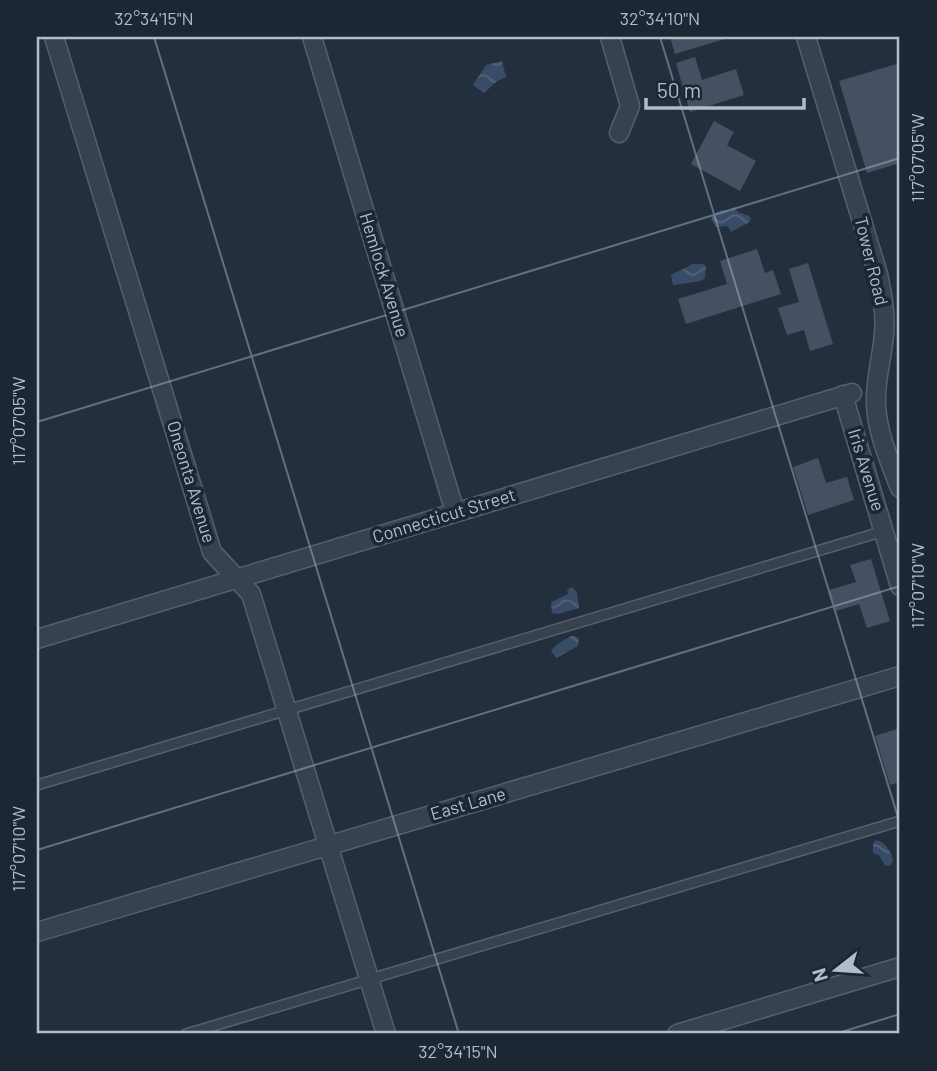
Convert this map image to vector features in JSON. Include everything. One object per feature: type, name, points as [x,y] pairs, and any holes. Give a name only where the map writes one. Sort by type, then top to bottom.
[{"type":"street","name":"Oneonta Avenue","points":[[54,37],[212,552],[251,594],[386,1034]]},
{"type":"street","name":"Hemlock Avenue","points":[[312,37],[455,512]]},
{"type":"street","points":[[610,37],[630,106],[619,133]]},
{"type":"street","name":"Tower Road","points":[[806,37],[878,274],[884,332],[875,389],[876,409],[883,441],[900,488]]},
{"type":"street","name":"Connecticut Street","points":[[37,639],[848,394]]},
{"type":"street","name":"Iris Avenue","points":[[848,394],[900,586]]},
{"type":"street","name":"East Lane","points":[[37,932],[900,676]]},
{"type":"street","points":[[677,1034],[900,967]]},
{"type":"lane","points":[[37,785],[884,531]]},
{"type":"lane","points":[[186,1034],[900,821]]},
{"type":"water","points":[[502,61],[506,77],[484,93],[473,85],[486,65]]},
{"type":"water","points":[[734,207],[738,212],[749,216],[751,219],[748,223],[731,232],[727,226],[716,227],[711,219],[715,214],[730,211]]},
{"type":"water","points":[[693,264],[706,266],[705,278],[673,285],[671,275]]},
{"type":"water","points":[[572,587],[577,592],[579,608],[552,613],[551,602],[568,594],[567,590]]},
{"type":"water","points":[[571,636],[579,639],[578,646],[556,658],[551,651]]},
{"type":"water","points":[[876,840],[890,851],[893,860],[891,865],[885,866],[879,855],[873,853],[873,843]]},
{"type":"building","points":[[670,37],[731,37],[675,54]]},
{"type":"building","points":[[695,57],[702,80],[736,69],[744,95],[690,112],[676,63]]},
{"type":"building","points":[[900,63],[900,163],[867,173],[839,81]]},
{"type":"building","points":[[714,121],[734,132],[727,145],[756,161],[740,191],[691,164]]},
{"type":"building","points":[[757,249],[765,273],[773,270],[781,294],[686,324],[678,299],[727,284],[720,261]]},
{"type":"building","points":[[808,263],[833,344],[810,351],[804,330],[787,335],[778,308],[799,302],[789,269]]},
{"type":"building","points":[[818,458],[826,483],[847,477],[854,500],[808,515],[793,467]]},
{"type":"building","points":[[871,559],[890,621],[867,628],[859,604],[836,611],[829,590],[856,582],[850,565]]},
{"type":"building","points":[[900,728],[900,782],[890,785],[875,736]]}]
